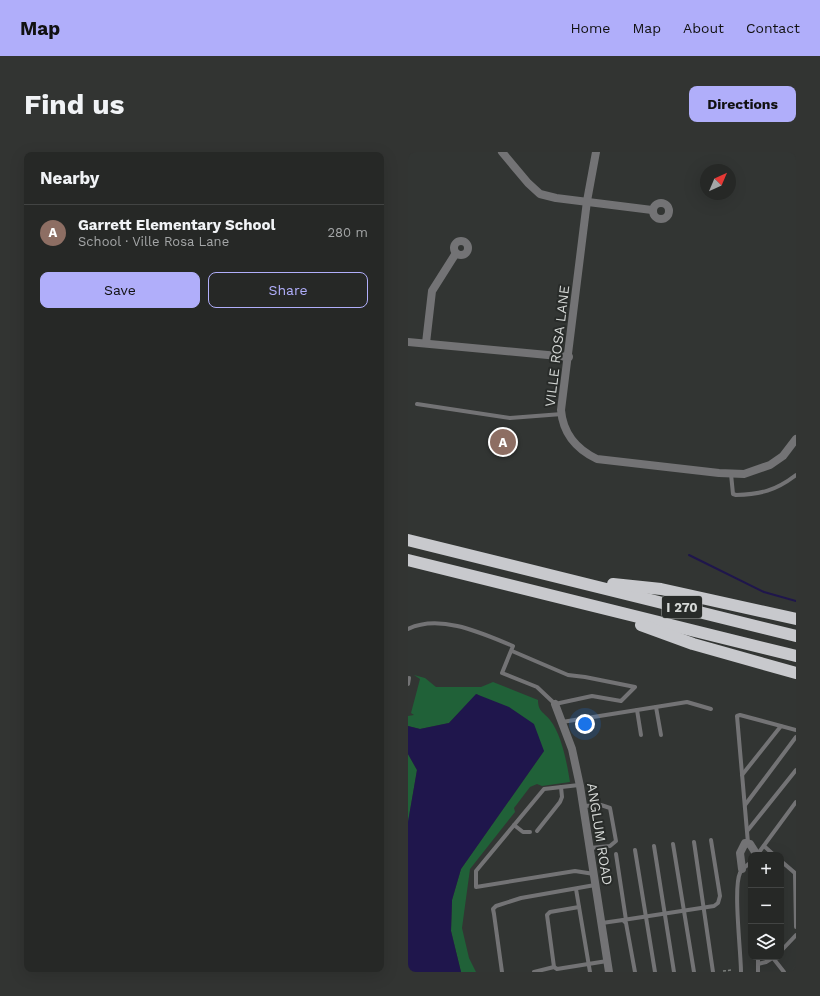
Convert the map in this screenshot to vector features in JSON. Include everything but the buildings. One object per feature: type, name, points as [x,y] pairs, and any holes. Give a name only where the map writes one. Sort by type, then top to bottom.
[{"type":"highway","name":"I 270","points":[[408,540],[796,636]]},
{"type":"highway","name":"I 270","points":[[408,560],[796,656]]},
{"type":"highway","points":[[567,580],[660,589],[796,619]]},
{"type":"highway","points":[[593,606],[692,644],[796,673]]},
{"type":"street","points":[[502,152],[528,183],[540,194],[556,198],[652,210]]},
{"type":"street","name":"VILLE ROSA LANE","points":[[596,152],[587,201],[562,414],[564,426],[576,446],[586,454],[597,459],[731,474],[744,474],[770,465],[782,456],[796,439]]},
{"type":"street","points":[[426,343],[432,292],[456,253]]},
{"type":"street","points":[[408,342],[569,357]]},
{"type":"street","name":"ANGLUM ROAD","points":[[555,704],[572,749],[580,785],[609,972]]},
{"type":"street","points":[[742,869],[740,854],[742,846],[748,843],[755,852]]},
{"type":"lane","points":[[417,404],[510,418],[562,414]]},
{"type":"lane","points":[[731,474],[732,490],[733,494],[736,495],[760,494],[780,486],[796,475]]},
{"type":"lane","points":[[408,629],[437,623],[464,627],[514,646],[512,650],[502,672],[537,687],[555,704],[592,696],[622,701],[635,687],[585,677],[568,676],[512,650]]},
{"type":"lane","points":[[408,684],[409,678]]},
{"type":"lane","points":[[562,722],[687,702],[711,709]]},
{"type":"lane","points":[[656,707],[661,735]]},
{"type":"lane","points":[[637,710],[641,735]]},
{"type":"lane","points":[[748,843],[737,716],[740,715],[796,730]]},
{"type":"lane","points":[[742,775],[781,726]]},
{"type":"lane","points":[[745,805],[796,737]]},
{"type":"lane","points":[[748,830],[796,770]]},
{"type":"lane","points":[[580,785],[544,789],[476,871],[476,887],[575,871],[594,874]]},
{"type":"lane","points":[[537,831],[560,802],[562,797],[561,787]]},
{"type":"lane","points":[[759,852],[796,802]]},
{"type":"lane","points":[[583,806],[601,804],[610,808],[616,841],[610,846],[590,848]]},
{"type":"lane","points":[[514,825],[523,832],[530,832]]},
{"type":"lane","points":[[601,923],[684,911],[718,903],[720,896],[711,840]]},
{"type":"lane","points":[[694,842],[714,972]]},
{"type":"lane","points":[[673,844],[694,972]]},
{"type":"lane","points":[[654,846],[674,972]]},
{"type":"lane","points":[[764,846],[770,852]]},
{"type":"lane","points":[[635,850],[655,972]]},
{"type":"lane","points":[[616,854],[624,920],[626,923],[635,972]]},
{"type":"lane","points":[[741,972],[738,877],[742,869],[748,864]]},
{"type":"lane","points":[[784,864],[796,874],[796,927]]},
{"type":"lane","points":[[502,972],[493,909],[496,906],[521,898],[595,885]]},
{"type":"lane","points":[[576,889],[590,972]]},
{"type":"lane","points":[[554,967],[548,915],[550,912],[579,907]]},
{"type":"lane","points":[[784,947],[796,935]]},
{"type":"lane","points":[[758,960],[758,972]]},
{"type":"lane","points":[[758,964],[769,960]]},
{"type":"lane","points":[[776,960],[784,972]]},
{"type":"lane","points":[[534,972],[554,967],[557,970],[607,961]]},
{"type":"path","points":[[723,971],[732,970]]},
{"type":"green space","points":[[414,675],[425,678],[436,687],[481,687],[493,682],[538,700],[540,709],[550,720],[558,733],[567,767],[570,782],[542,786],[537,784],[530,787],[514,808],[515,812],[470,869],[462,928],[469,958],[476,972],[461,972],[451,931],[452,900],[461,869],[544,751],[477,694],[449,723],[420,729],[408,726],[408,716],[414,715],[411,713],[420,679]]},
{"type":"green space","points":[[408,754],[417,770],[408,822]]},
{"type":"shaded area","points":[[476,694],[509,707],[534,724],[544,751],[461,869],[452,900],[451,931],[461,972],[408,972],[408,822],[417,770],[408,754],[408,726],[420,729],[449,723]]},
{"type":"waterway","points":[[689,555],[764,592],[796,601]]},
{"type":"place","name":"Garrett Elementary School","points":[[503,442]]}]
